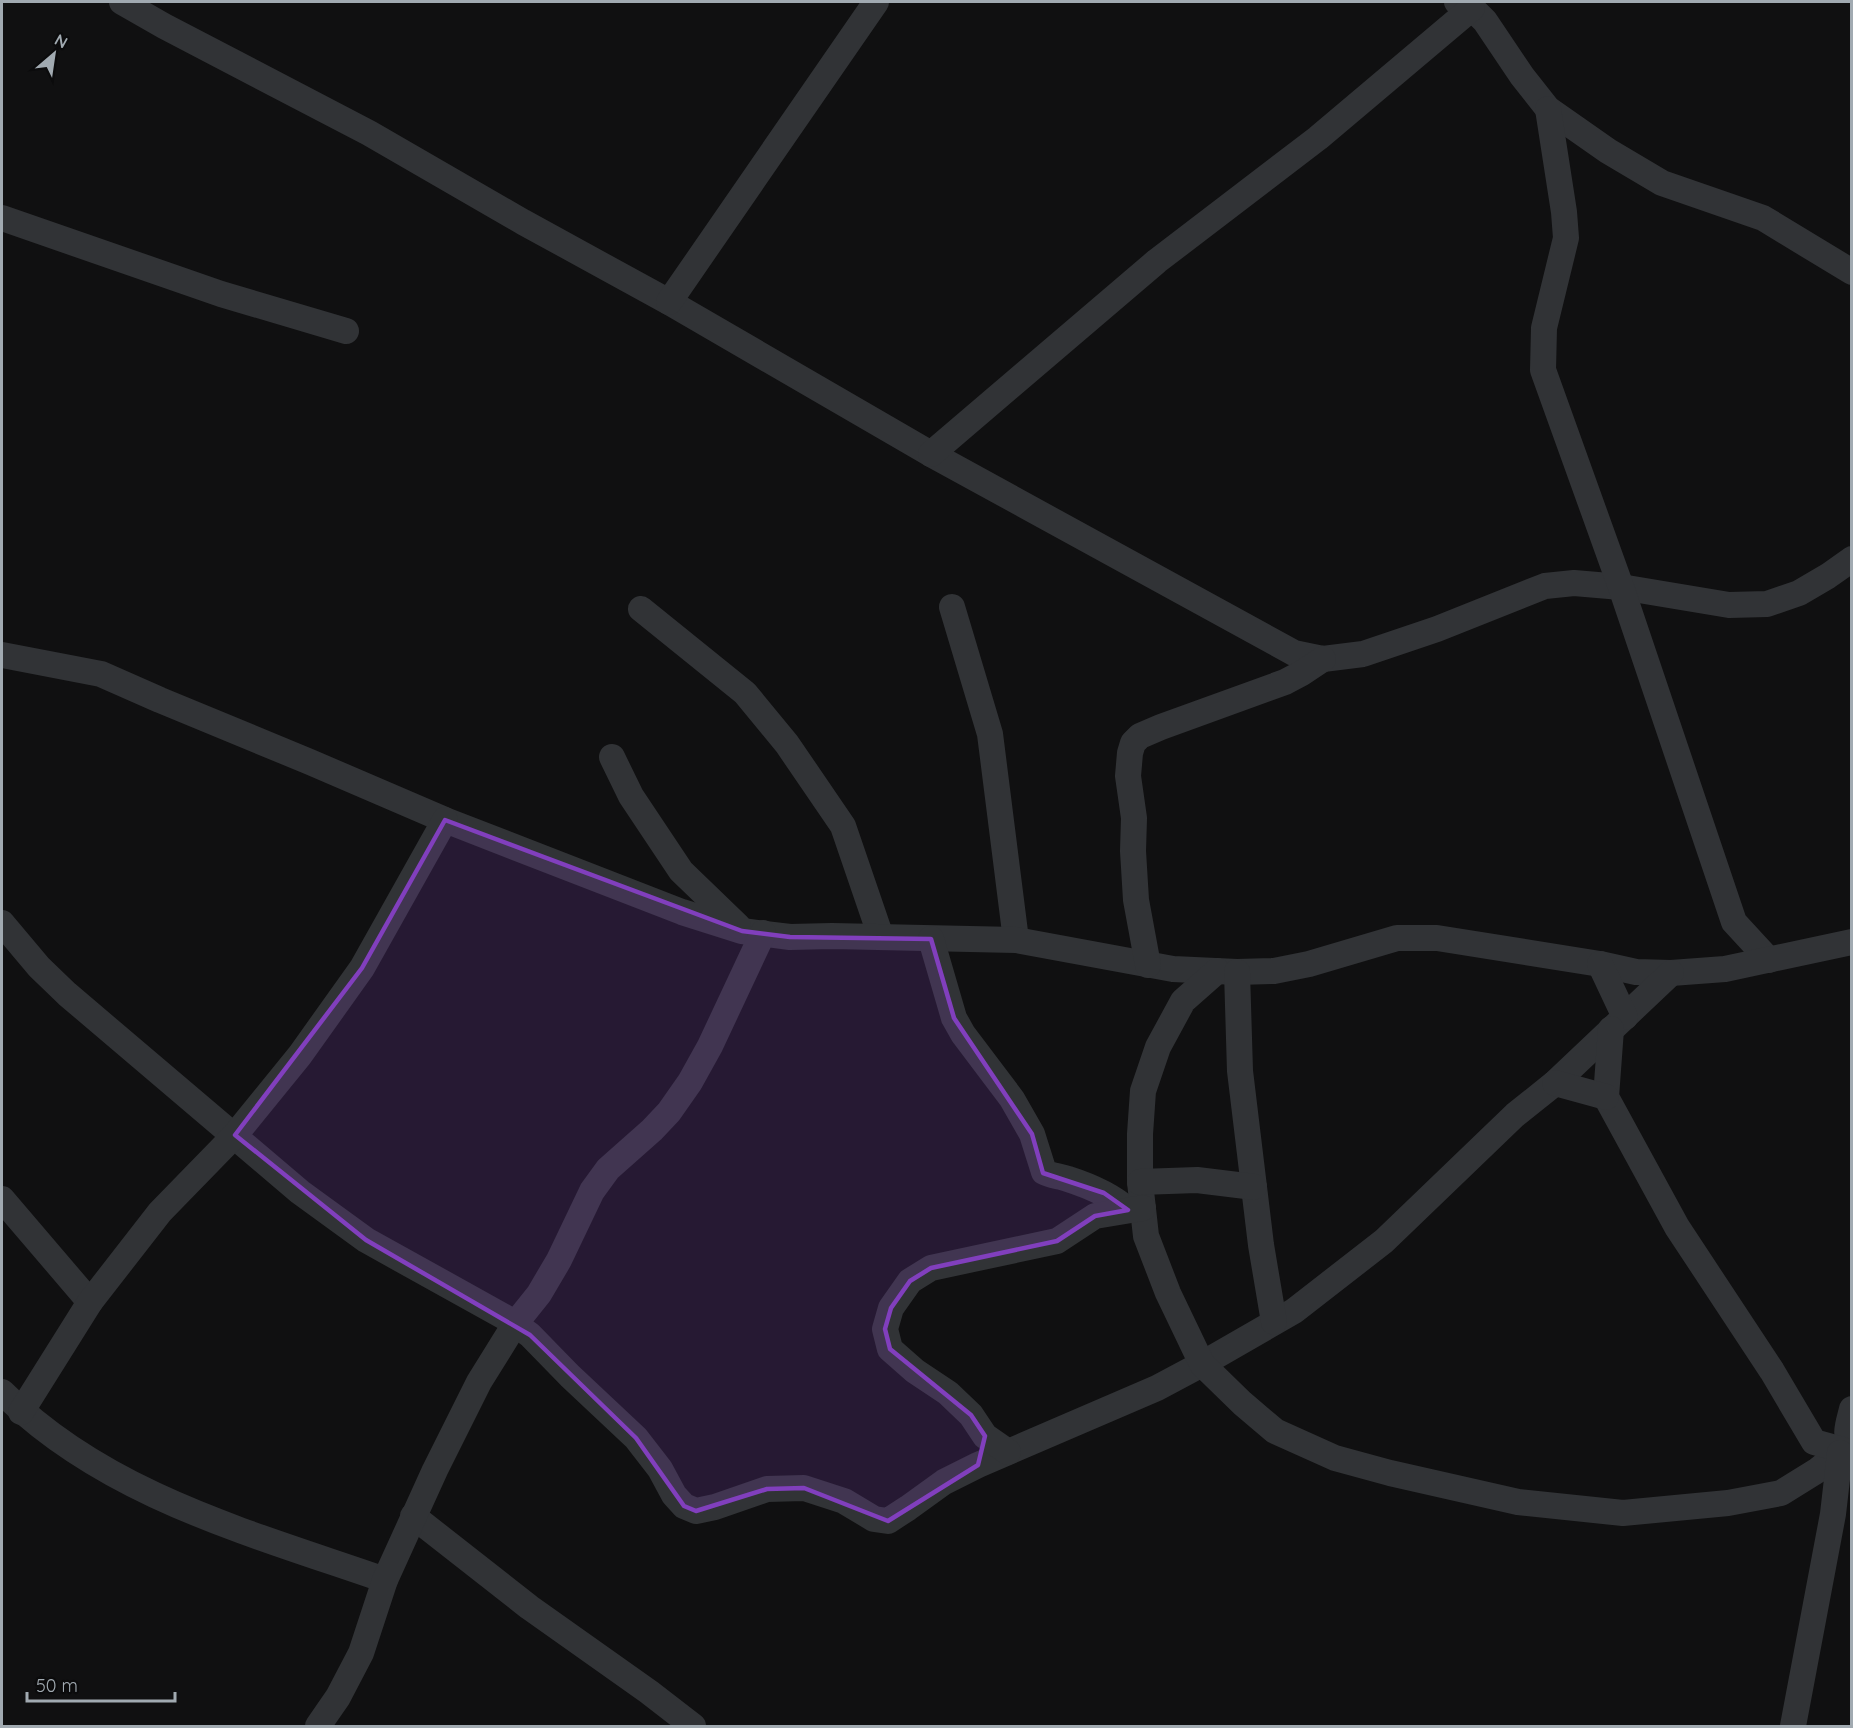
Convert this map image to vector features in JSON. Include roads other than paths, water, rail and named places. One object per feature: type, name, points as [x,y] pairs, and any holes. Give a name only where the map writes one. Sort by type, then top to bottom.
[{"type":"street","points":[[122,2],[369,133],[932,454],[1294,653],[1323,659],[1363,654],[1437,629],[1545,586],[1574,583],[1621,587],[1729,605],[1767,604],[1799,593],[1851,559]]},
{"type":"street","points":[[669,302],[876,2]]},
{"type":"street","points":[[932,454],[1157,261],[1318,138],[1465,5],[1485,21],[1522,76],[1548,109],[1608,151],[1662,183],[1763,218],[1851,272]]},
{"type":"street","points":[[1548,109],[1566,238],[1545,328],[1544,370],[1621,587],[1734,922],[1770,960]]},
{"type":"street","points":[[2,218],[221,294],[346,331]]},
{"type":"street","points":[[952,607],[990,735],[1017,940]]},
{"type":"street","points":[[641,609],[745,693],[787,744],[843,826],[881,937]]},
{"type":"street","points":[[2,655],[101,674],[445,820],[682,912],[753,932],[790,937],[1017,940],[1173,969],[1227,972],[1274,971],[1309,964],[1397,938],[1437,938],[1600,964],[1636,972],[1671,973],[1725,969],[1851,942]]},
{"type":"street","points":[[1148,965],[1136,900],[1134,818],[1128,776],[1130,753],[1134,743],[1140,736],[1161,727],[1285,682],[1323,659]]},
{"type":"street","points":[[612,757],[631,796],[681,871],[753,932]]},
{"type":"street","points":[[21,1412],[90,1302],[160,1212],[235,1136],[300,1055],[362,968],[445,820]]},
{"type":"street","points":[[1725,969],[1734,922]]},
{"type":"street","points":[[2,923],[39,967],[67,994],[300,1192],[366,1240],[515,1324],[530,1335],[636,1438],[684,1506],[696,1511],[715,1507],[767,1489],[804,1488],[844,1501],[874,1519],[888,1521],[944,1482],[1156,1388],[1294,1311],[1384,1241],[1515,1115],[1555,1083],[1671,973]]},
{"type":"street","points":[[318,1726],[338,1697],[361,1653],[385,1580],[413,1516],[479,1382],[515,1324],[539,1294],[559,1260],[592,1191],[608,1169],[669,1112],[690,1082],[710,1046],[753,932]]},
{"type":"street","points":[[931,939],[954,1018],[963,1034],[1012,1099],[1032,1134],[1044,1172],[1104,1193],[1135,1209]]},
{"type":"street","points":[[1600,964],[1618,1023],[1606,1097],[1677,1227],[1772,1371],[1814,1442],[1818,1470]]},
{"type":"street","points":[[1173,969],[1183,1001]]},
{"type":"street","points":[[1227,972],[1183,1001],[1158,1047],[1143,1091],[1140,1182],[1135,1209],[1168,1293],[1202,1364],[1275,1431],[1335,1458],[1390,1473],[1518,1502],[1623,1513],[1728,1503],[1781,1493],[1851,1447],[1846,1434],[1851,1409]]},
{"type":"street","points":[[1227,972],[1261,1245],[1275,1322]]},
{"type":"street","points":[[1555,1083],[1606,1097]]},
{"type":"street","points":[[1140,1182],[1197,1180],[1254,1187]]},
{"type":"street","points":[[2,1199],[90,1302]]},
{"type":"street","points":[[1008,1452],[985,1436],[971,1415],[948,1393],[915,1371],[890,1349],[885,1329],[891,1308],[910,1281],[931,1268],[1057,1241],[1095,1216],[1135,1209]]},
{"type":"street","points":[[2,1392],[21,1412],[49,1434],[97,1466],[141,1489],[212,1519],[385,1580]]},
{"type":"street","points":[[978,1465],[985,1436]]},
{"type":"street","points":[[1814,1442],[1842,1452]]},
{"type":"street","points":[[1793,1726],[1833,1514],[1842,1452]]},
{"type":"street","points":[[413,1516],[530,1607],[693,1726]]}]
